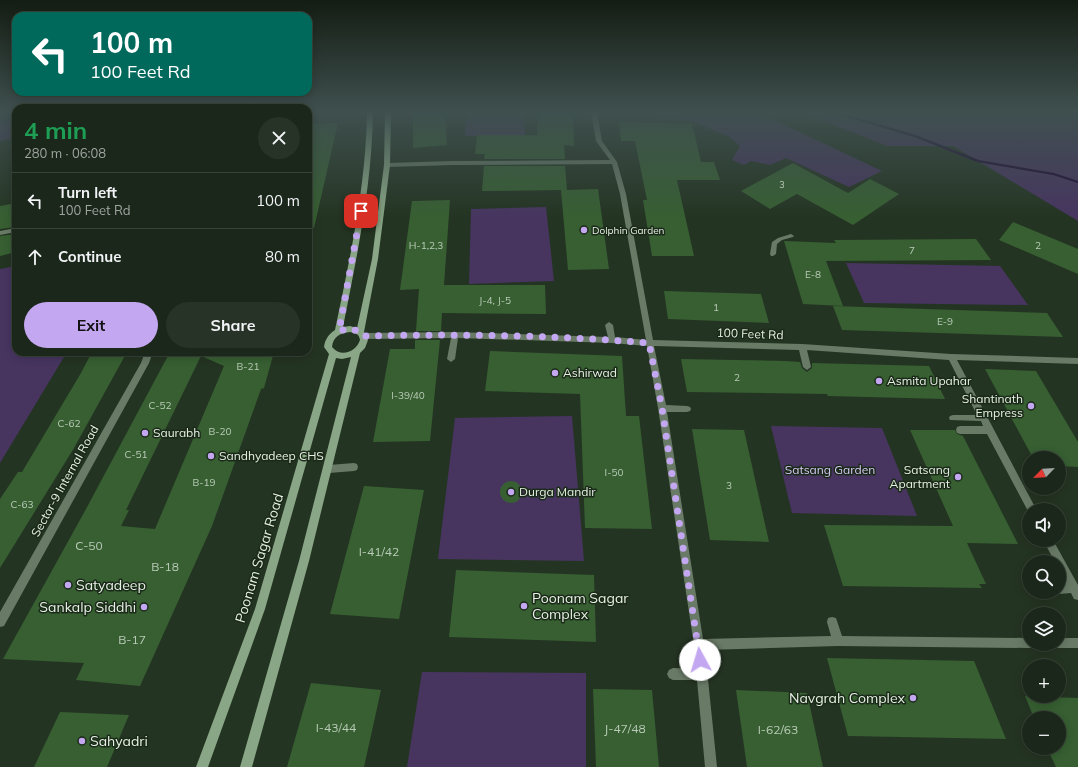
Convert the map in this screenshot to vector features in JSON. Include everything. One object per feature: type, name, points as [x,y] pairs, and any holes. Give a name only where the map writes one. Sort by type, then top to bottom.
[{"type":"main road","points":[[339,331],[364,196],[369,148]]},
{"type":"main road","points":[[246,767],[280,653],[329,469],[356,352],[363,344],[362,334],[387,165],[387,148]]},
{"type":"main road","points":[[356,352],[344,356],[333,354],[328,347],[328,342],[334,334],[339,331],[350,329],[362,334]]},
{"type":"main road","name":"Poonam Sagar Road","points":[[202,767],[260,609],[333,354]]},
{"type":"street","points":[[603,148],[614,162],[623,194],[662,408],[699,645],[711,767]]},
{"type":"street","points":[[387,165],[614,162]]},
{"type":"street","points":[[0,233],[12,231]]},
{"type":"street","points":[[773,254],[774,243],[780,239],[791,236]]},
{"type":"street","points":[[609,325],[612,340]]},
{"type":"street","name":"100 Feet Rd","points":[[362,334],[455,335],[612,340],[649,343],[802,347],[951,357],[1078,361]]},
{"type":"street","points":[[451,360],[455,335]]},
{"type":"street","points":[[802,347],[807,367]]},
{"type":"street","name":"Sector-9 Internal Road","points":[[0,622],[148,356]]},
{"type":"street","points":[[951,357],[988,430],[1028,503]]},
{"type":"street","points":[[662,408],[687,409]]},
{"type":"street","points":[[953,418],[982,418]]},
{"type":"street","points":[[960,430],[988,430]]},
{"type":"street","points":[[329,469],[354,467]]},
{"type":"street","points":[[1052,547],[1076,592]]},
{"type":"street","points":[[1066,590],[1076,592]]},
{"type":"street","points":[[832,622],[838,641]]},
{"type":"street","points":[[699,645],[838,641],[1022,643]]},
{"type":"street","points":[[1066,643],[1078,643]]},
{"type":"street","points":[[673,674],[702,675]]},
{"type":"green space","points":[[739,148],[833,148],[882,171],[849,187],[786,158],[770,165],[751,161],[744,165],[732,160]]},
{"type":"green space","points":[[956,148],[1078,148],[1078,221]]},
{"type":"green space","points":[[546,207],[554,281],[469,284],[471,209]]},
{"type":"green space","points":[[846,263],[1000,266],[1028,305],[864,303]]},
{"type":"green space","points":[[12,267],[12,356],[65,356],[0,463],[0,269]]},
{"type":"green space","points":[[572,416],[584,561],[438,559],[455,418]]},
{"type":"green space","name":"Satsang Garden","points":[[771,426],[882,428],[917,516],[792,513]]},
{"type":"green space","points":[[422,672],[586,673],[586,767],[407,767]]},
{"type":"building","points":[[312,148],[332,148],[314,228],[312,228]]},
{"type":"building","points":[[476,148],[564,148],[565,159],[484,159],[485,154],[475,154]]},
{"type":"building","points":[[636,148],[698,148],[701,162],[714,162],[720,180],[677,180],[694,256],[652,256],[643,200],[647,200]]},
{"type":"building","points":[[793,163],[848,193],[870,179],[899,194],[853,225],[797,194],[770,209],[741,191]]},
{"type":"building","name":"Dolphin Garden","points":[[484,166],[565,166],[567,190],[598,189],[609,269],[568,270],[561,190],[482,191]]},
{"type":"building","points":[[450,200],[444,285],[545,285],[546,314],[442,313],[441,331],[416,331],[419,289],[400,290],[412,201]]},
{"type":"building","points":[[12,204],[12,228],[0,229],[0,206]]},
{"type":"building","points":[[1013,222],[1078,249],[1078,274],[999,240]]},
{"type":"building","points":[[12,234],[12,253],[0,256],[0,236]]},
{"type":"building","points":[[976,239],[991,260],[826,261],[843,306],[803,304],[784,241],[836,243],[834,240]]},
{"type":"building","points":[[664,291],[761,294],[769,323],[668,319]]},
{"type":"building","points":[[833,306],[1047,313],[1063,337],[842,330]]},
{"type":"building","points":[[415,340],[440,340],[430,441],[373,442],[390,349],[415,349]]},
{"type":"building","points":[[490,351],[622,356],[626,416],[639,416],[652,529],[585,528],[580,394],[485,391]]},
{"type":"building","points":[[90,356],[125,356],[74,448],[0,568],[0,499],[18,472],[22,472]]},
{"type":"building","points":[[168,356],[201,356],[273,356],[264,388],[261,389],[212,526],[140,686],[76,680],[84,663],[3,659],[86,509]],"holes":[[[201,356],[224,366],[155,529],[121,526],[129,510],[126,510]]]},
{"type":"building","points":[[681,359],[800,362],[802,368],[807,372],[812,368],[812,363],[929,366],[945,399],[828,396],[827,394],[687,392]]},
{"type":"building","name":"Shantinath Empress","points":[[985,369],[1036,371],[1078,442],[1078,467],[1066,466],[1066,451],[1029,451]]},
{"type":"building","points":[[692,429],[744,430],[769,542],[710,540]]},
{"type":"building","name":"Satsang Apartment","points":[[910,430],[955,430],[957,434],[963,436],[1018,544],[967,543],[986,584],[979,584],[982,588],[843,586],[824,525],[953,526]]},
{"type":"building","name":"Durga Mandir","points":[[511,481],[519,484],[522,492],[519,500],[511,503],[503,500],[500,492],[503,484]]},
{"type":"building","points":[[364,486],[424,490],[399,619],[330,614]]},
{"type":"building","name":"Poonam Sagar Complex","points":[[456,570],[594,575],[596,642],[449,637]]},
{"type":"building","name":"Navgrah Complex","points":[[827,658],[974,661],[1006,739],[848,736]]},
{"type":"building","points":[[311,683],[381,690],[364,767],[287,767]]},
{"type":"building","points":[[593,689],[652,690],[659,767],[596,767]]},
{"type":"building","name":"Navgrah Complex","points":[[736,690],[807,693],[823,767],[747,767]]},
{"type":"building","points":[[1066,698],[1078,698],[1078,767],[1056,767],[1050,755],[1066,755],[1066,711],[1031,711],[1028,703],[1066,703]]},
{"type":"building","name":"Sahyadri","points":[[60,712],[129,715],[107,767],[34,767]]},
{"type":"waterway","points":[[945,148],[978,161],[1054,174],[1078,182]]},
{"type":"place","name":"Dolphin Garden","points":[[584,230]]},
{"type":"place","name":"Ashirwad","points":[[555,373]]},
{"type":"place","name":"Asmita Upahar","points":[[879,381]]},
{"type":"place","name":"Shantinath Empress","points":[[1031,406]]},
{"type":"place","name":"Saurabh","points":[[145,433]]},
{"type":"place","name":"Sandhyadeep CHS","points":[[211,456]]},
{"type":"place","name":"Satsang Apartment","points":[[958,477]]},
{"type":"place","name":"Durga Mandir","points":[[511,492]]},
{"type":"place","name":"Satyadeep","points":[[68,585]]},
{"type":"place","name":"Poonam Sagar Complex","points":[[524,606]]},
{"type":"place","name":"Sankalp Siddhi","points":[[144,607]]},
{"type":"place","name":"Navgrah Complex","points":[[913,698]]},
{"type":"place","name":"Sahyadri","points":[[82,741]]},
{"type":"route","points":[[361,211],[339,331],[350,329],[356,330],[363,336],[455,335],[612,340],[649,343],[662,408],[699,645],[700,660]]}]
